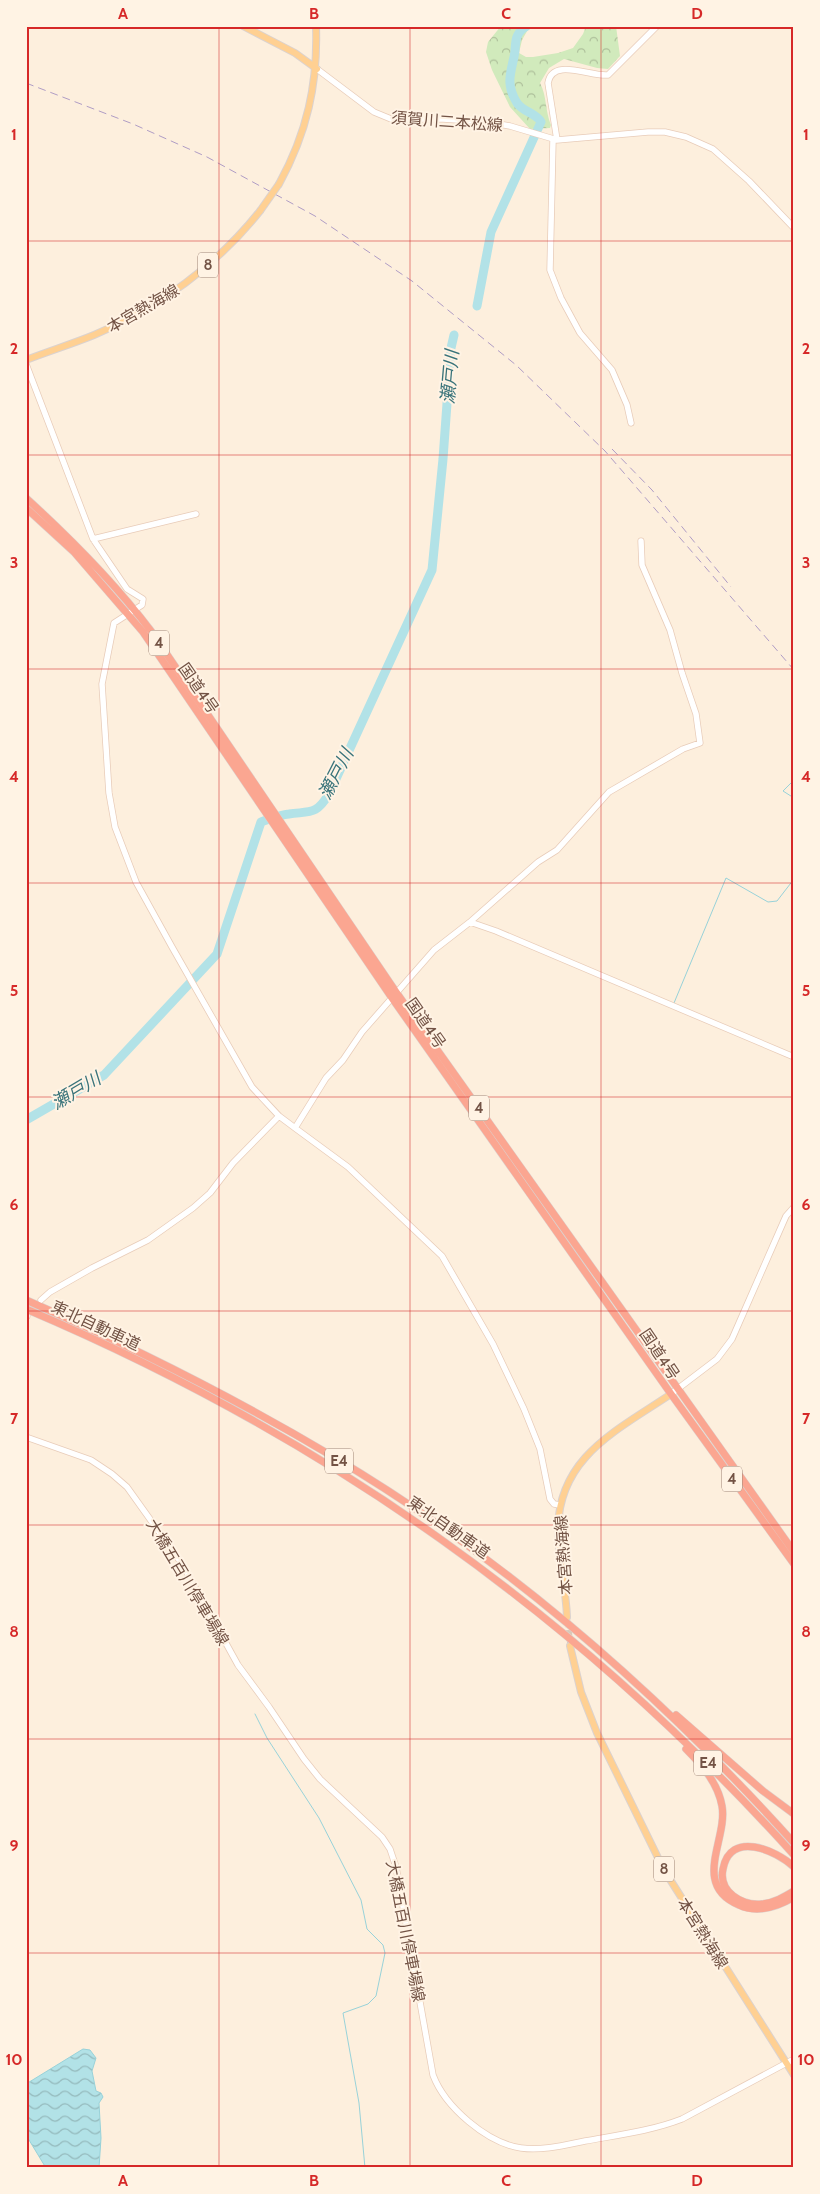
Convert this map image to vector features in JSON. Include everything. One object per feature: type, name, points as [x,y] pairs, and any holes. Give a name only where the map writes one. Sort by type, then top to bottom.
[{"type":"highway","name":"国道4号","points":[[26,498],[78,546],[131,611]]},
{"type":"highway","name":"国道4号","points":[[26,508],[74,552],[160,643],[267,808],[394,995],[671,1394],[794,1564]]},
{"type":"highway","name":"国道4号","points":[[394,995],[794,1552]]},
{"type":"highway","name":"東北自動車道","points":[[26,1300],[162,1363],[264,1416],[332,1456],[471,1550],[542,1603],[714,1758],[794,1843]]},
{"type":"highway","name":"東北自動車道","points":[[26,1314],[132,1357],[219,1401],[355,1480],[467,1556],[619,1674],[722,1778],[794,1855]]},
{"type":"highway","points":[[619,1674],[655,1697],[763,1791],[794,1814]]},
{"type":"highway","points":[[619,1674],[694,1757],[716,1787],[722,1806],[723,1819],[714,1866],[717,1882],[723,1892],[736,1904],[753,1909],[768,1908],[794,1897]]},
{"type":"highway","points":[[794,1867],[772,1851],[748,1846],[731,1854],[724,1863],[722,1875],[724,1885],[731,1894],[750,1903],[768,1903],[794,1891]]},
{"type":"main road","points":[[243,26],[295,53],[317,69]]},
{"type":"main road","name":"本宮熱海線","points":[[26,360],[95,334],[163,299],[220,255],[260,211],[279,184],[300,140],[312,101],[317,69],[316,26]]},
{"type":"main road","name":"本宮熱海線","points":[[567,1617],[558,1536],[560,1505],[569,1479],[584,1457],[598,1444],[671,1394]]},
{"type":"main road","name":"本宮熱海線","points":[[570,1646],[581,1692],[597,1733],[664,1870],[790,2060],[794,2075]]},
{"type":"street","points":[[631,422],[628,405],[614,373],[604,357],[580,333],[561,298],[550,270],[553,139],[548,83],[551,74],[559,69],[608,75],[657,26]]},
{"type":"street","name":"須賀川二本松線","points":[[317,69],[374,112],[386,118],[475,120],[510,126],[553,139],[648,132],[665,132],[686,136],[713,149],[749,181],[794,228]]},
{"type":"street","points":[[26,364],[93,539],[127,588],[143,598],[142,604],[114,623],[102,684],[110,804],[115,827],[136,882],[252,1087],[279,1116],[348,1167],[442,1256],[505,1368],[540,1449],[550,1499],[554,1504],[560,1505]]},
{"type":"street","points":[[93,539],[196,514]]},
{"type":"street","points":[[295,1128],[326,1078],[394,995],[434,950],[470,922],[538,862],[558,850],[609,792],[676,753],[700,743],[696,714],[670,630],[642,565],[641,541]]},
{"type":"street","points":[[470,922],[496,931],[794,1057]]},
{"type":"street","points":[[41,1300],[50,1292],[92,1268],[148,1240],[193,1208],[210,1193],[233,1163],[279,1116]]},
{"type":"street","points":[[671,1394],[717,1359],[732,1339],[759,1282],[786,1216],[794,1207]]},
{"type":"street","name":"大橋五百川停車場線","points":[[26,1438],[91,1460],[127,1487],[180,1561],[238,1665],[304,1759],[320,1778],[374,1828],[386,1842],[396,1867],[434,2075],[442,2094],[457,2112],[505,2144],[522,2148],[544,2148],[658,2128],[682,2119],[790,2060]]},
{"type":"green space","points":[[501,26],[530,26],[522,40],[519,53],[526,57],[533,57],[558,53],[573,48],[586,26],[616,26],[620,56],[608,69],[564,59],[549,68],[540,83],[551,125],[550,128],[530,129],[510,107],[492,70],[486,52],[488,42]]},
{"type":"water","points":[[83,2049],[90,2050],[96,2058],[92,2071],[96,2091],[101,2093],[103,2097],[99,2103],[101,2138],[99,2168],[46,2168],[26,2135],[26,2084]]},
{"type":"waterway","name":"瀬戸川","points":[[477,306],[491,232],[541,122],[536,116],[517,103],[510,85],[516,40],[522,29],[527,26]]},
{"type":"waterway","name":"瀬戸川","points":[[26,1120],[104,1075],[217,954],[261,822],[282,815],[312,811],[320,806],[329,794],[432,570],[451,348],[454,335]]},
{"type":"waterway","points":[[794,780],[783,791],[794,798]]},
{"type":"waterway","points":[[674,1003],[726,878],[768,902],[777,901],[794,879]]},
{"type":"waterway","points":[[255,1714],[267,1738],[319,1818],[361,1900],[367,1929],[383,1945],[385,1953],[376,1996],[368,2004],[343,2013],[359,2103],[365,2168]]},
{"type":"tunnel","points":[[568,1621],[570,1643]]},
{"type":"railway","points":[[26,83],[133,124],[207,157],[315,216],[412,281],[516,365],[605,451],[794,670]]},
{"type":"railway","points":[[612,449],[652,490],[731,587]]}]
